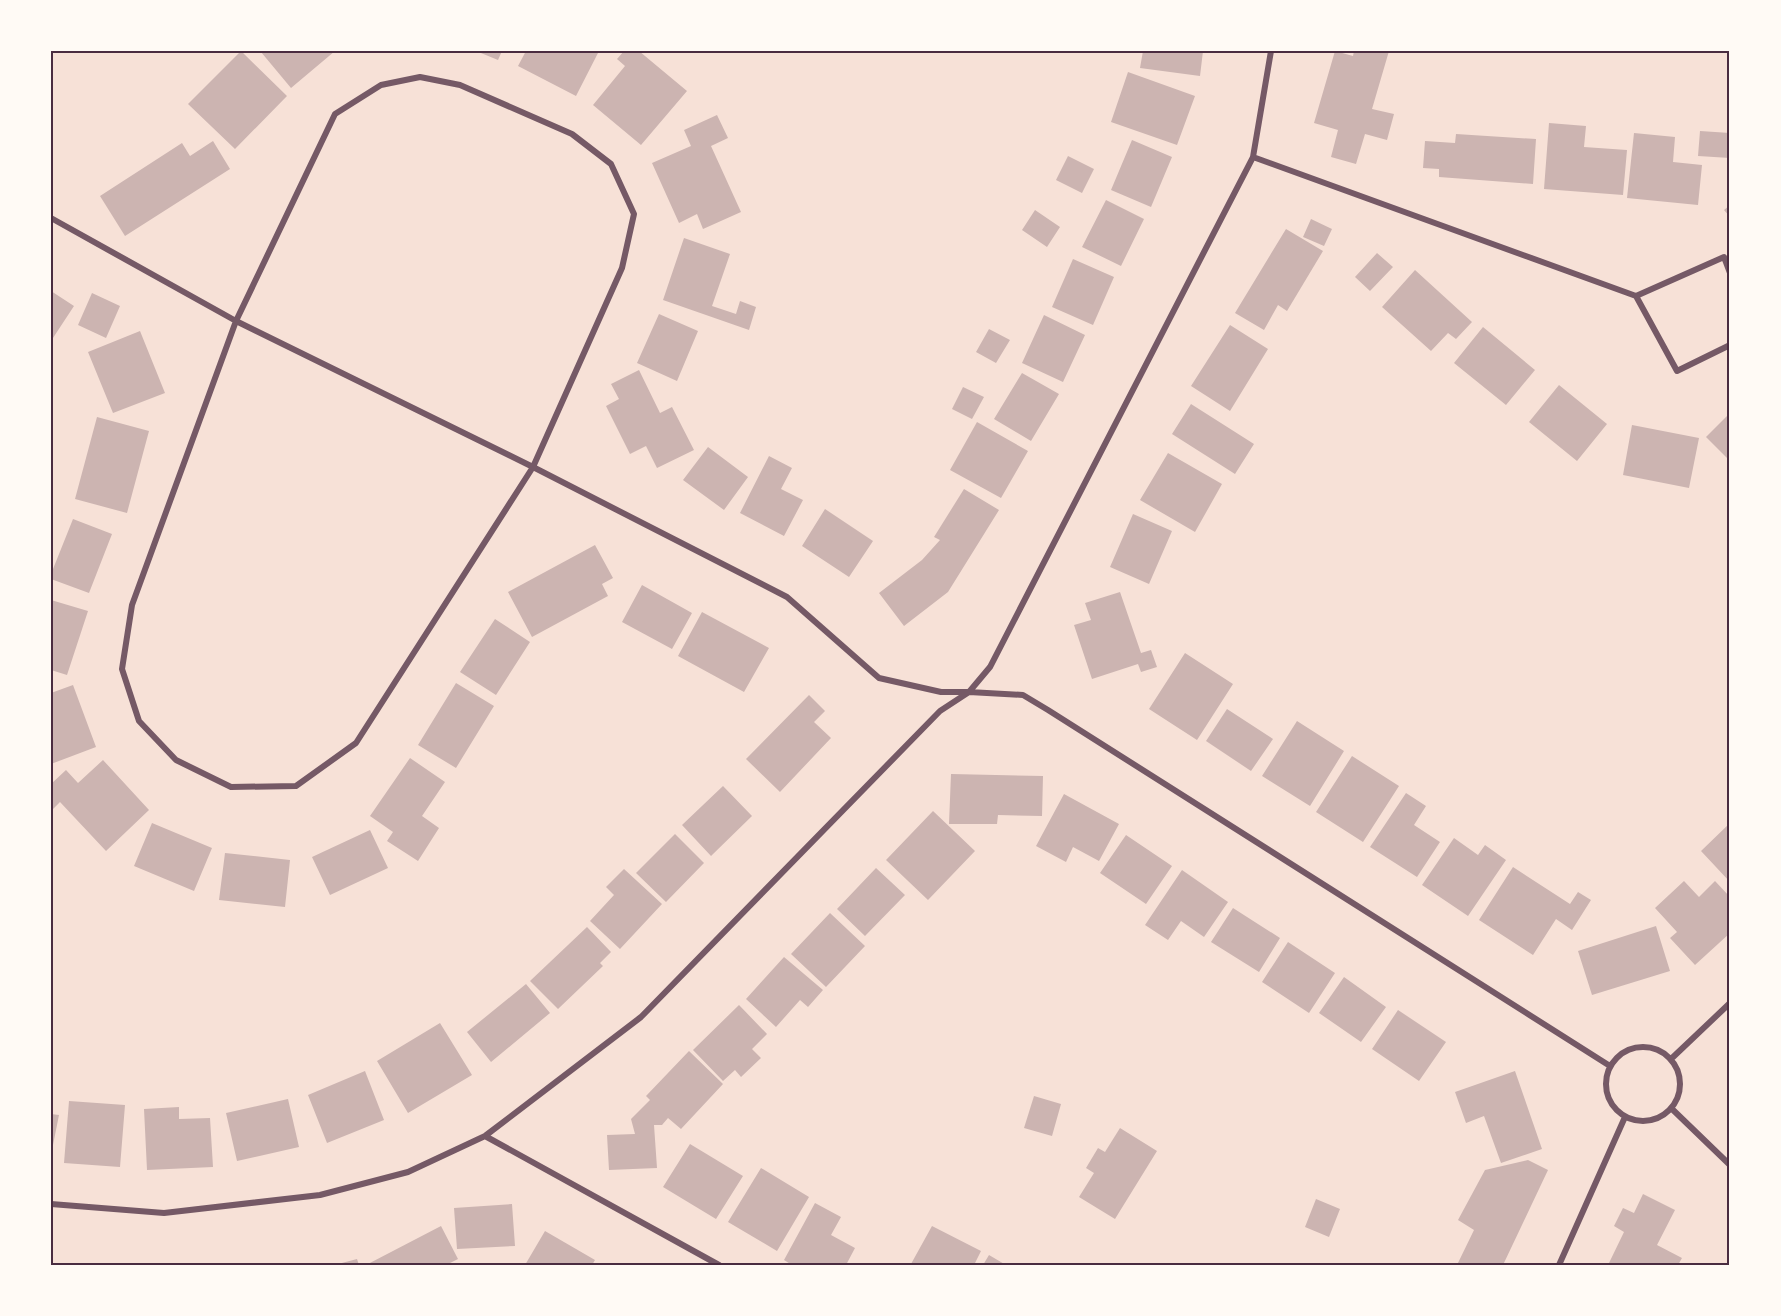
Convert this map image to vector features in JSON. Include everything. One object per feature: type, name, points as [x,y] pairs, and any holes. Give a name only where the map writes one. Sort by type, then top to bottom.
[{"type":"street","points":[[51,1204],[164,1214],[320,1195],[408,1172],[485,1136],[641,1017],[940,711],[969,692],[990,667],[1253,157],[1271,51]]},
{"type":"street","points":[[420,77],[460,85],[572,134],[611,164],[634,214],[622,268],[533,467],[356,743],[296,786],[231,787],[176,760],[139,721],[122,669],[132,605],[236,321],[335,114],[381,85],[420,77]]},
{"type":"street","points":[[1253,157],[1636,296],[1677,371],[1730,345]]},
{"type":"street","points":[[51,218],[236,321],[533,467],[787,597],[879,678],[941,692],[1023,696],[1610,1066]]},
{"type":"street","points":[[1636,296],[1724,257],[1730,273]]},
{"type":"street","points":[[1671,1059],[1730,1003]]},
{"type":"street","points":[[1639,1046],[1657,1049],[1671,1059],[1678,1071],[1680,1084],[1678,1097],[1662,1116],[1650,1120],[1625,1117],[1614,1108],[1607,1095],[1605,1080],[1610,1066],[1622,1053],[1639,1046]]},
{"type":"street","points":[[1671,1108],[1730,1165]]},
{"type":"street","points":[[1559,1265],[1625,1117]]},
{"type":"street","points":[[485,1136],[719,1265]]},
{"type":"building","points":[[241,51],[287,96],[235,149],[188,104]]},
{"type":"building","points":[[335,51],[291,88],[261,52]]},
{"type":"building","points":[[476,51],[502,51],[498,60]]},
{"type":"building","points":[[526,51],[594,51],[598,53],[576,96],[518,66]]},
{"type":"building","points":[[624,51],[639,51],[687,91],[641,145],[593,105],[625,66],[617,59]]},
{"type":"building","points":[[1143,51],[1203,51],[1200,76],[1140,68]]},
{"type":"building","points":[[1335,51],[1353,56],[1354,51],[1389,51],[1372,109],[1394,114],[1387,140],[1365,134],[1356,164],[1331,157],[1338,130],[1314,123]]},
{"type":"building","points":[[1128,72],[1195,96],[1177,145],[1111,122]]},
{"type":"building","points":[[717,115],[728,138],[711,146],[741,212],[703,229],[697,214],[679,223],[652,163],[691,146],[684,130]]},
{"type":"building","points":[[1549,123],[1586,126],[1584,147],[1627,150],[1623,195],[1544,189]]},
{"type":"building","points":[[1700,131],[1730,133],[1730,158],[1698,156]]},
{"type":"building","points":[[1634,133],[1675,137],[1673,162],[1702,165],[1698,205],[1627,198]]},
{"type":"building","points":[[1456,134],[1536,139],[1533,184],[1439,177],[1439,169],[1423,168],[1425,141],[1455,143]]},
{"type":"building","points":[[1132,140],[1172,157],[1151,207],[1111,190]]},
{"type":"building","points":[[213,141],[230,169],[125,236],[100,196],[182,143],[190,156]]},
{"type":"building","points":[[1068,156],[1094,169],[1082,193],[1056,180]]},
{"type":"building","points":[[1106,200],[1144,219],[1121,266],[1082,247]]},
{"type":"building","points":[[1730,205],[1730,217],[1724,210]]},
{"type":"building","points":[[1035,210],[1060,227],[1047,247],[1022,230]]},
{"type":"building","points":[[1311,219],[1332,229],[1324,246],[1303,237]]},
{"type":"building","points":[[1286,229],[1323,251],[1287,311],[1278,305],[1264,330],[1235,313]]},
{"type":"building","points":[[684,238],[730,254],[712,306],[736,314],[740,301],[756,307],[749,330],[663,300]]},
{"type":"building","points":[[1377,253],[1393,267],[1370,291],[1355,277]]},
{"type":"building","points":[[1073,259],[1114,277],[1093,325],[1052,307]]},
{"type":"building","points":[[1415,270],[1472,322],[1456,339],[1448,333],[1431,351],[1382,307]]},
{"type":"building","points":[[51,291],[74,306],[51,341]]},
{"type":"building","points":[[92,293],[120,306],[106,338],[78,325]]},
{"type":"building","points":[[659,314],[698,331],[677,381],[637,363]]},
{"type":"building","points":[[1044,315],[1085,335],[1063,382],[1022,363]]},
{"type":"building","points":[[1230,325],[1268,349],[1230,411],[1191,386]]},
{"type":"building","points":[[1483,327],[1535,370],[1506,405],[1454,363]]},
{"type":"building","points":[[989,329],[1010,340],[996,363],[976,352]]},
{"type":"building","points":[[140,331],[165,393],[113,413],[88,352]]},
{"type":"building","points":[[639,370],[660,413],[672,407],[694,450],[657,468],[646,446],[630,454],[606,406],[619,399],[611,384]]},
{"type":"building","points":[[1022,373],[1059,394],[1031,441],[994,419]]},
{"type":"building","points":[[1559,385],[1607,424],[1577,461],[1529,422]]},
{"type":"building","points":[[963,387],[984,397],[972,419],[952,409]]},
{"type":"building","points":[[1191,404],[1254,444],[1235,474],[1172,434]]},
{"type":"building","points":[[1730,413],[1730,461],[1706,437]]},
{"type":"building","points":[[97,417],[149,431],[127,513],[75,499]]},
{"type":"building","points":[[977,422],[1028,451],[1001,498],[950,470]]},
{"type":"building","points":[[1632,425],[1699,438],[1689,488],[1623,475]]},
{"type":"building","points":[[708,447],[748,477],[724,510],[683,480]]},
{"type":"building","points":[[1168,453],[1222,484],[1195,532],[1140,500]]},
{"type":"building","points":[[769,456],[792,468],[781,489],[803,500],[784,536],[740,513]]},
{"type":"building","points":[[964,489],[999,510],[948,592],[904,626],[879,593],[922,560],[940,540],[934,537]]},
{"type":"building","points":[[825,509],[873,541],[849,577],[802,546]]},
{"type":"building","points":[[1133,514],[1172,531],[1149,584],[1110,567]]},
{"type":"building","points":[[73,519],[112,534],[89,593],[51,579]]},
{"type":"building","points":[[595,545],[613,578],[602,584],[608,596],[532,637],[508,592]]},
{"type":"building","points":[[642,585],[692,613],[672,649],[622,622]]},
{"type":"building","points":[[1120,592],[1141,653],[1151,650],[1157,667],[1141,672],[1138,664],[1092,679],[1074,625],[1091,620],[1085,603]]},
{"type":"building","points":[[51,600],[88,611],[67,675],[51,670]]},
{"type":"building","points":[[702,612],[769,648],[744,692],[678,656]]},
{"type":"building","points":[[495,619],[530,642],[496,695],[460,672]]},
{"type":"building","points":[[1185,653],[1233,684],[1197,740],[1149,709]]},
{"type":"building","points":[[456,683],[494,706],[456,768],[418,745]]},
{"type":"building","points":[[73,685],[96,747],[51,764],[51,693]]},
{"type":"building","points":[[809,695],[825,711],[814,722],[831,738],[780,792],[746,759]]},
{"type":"building","points":[[1227,709],[1273,739],[1251,771],[1206,741]]},
{"type":"building","points":[[1297,721],[1344,751],[1310,806],[1262,776]]},
{"type":"building","points":[[1352,756],[1399,786],[1363,842],[1316,812]]},
{"type":"building","points":[[410,758],[445,782],[422,816],[439,828],[418,861],[387,841],[393,832],[370,816]]},
{"type":"building","points":[[103,760],[149,810],[106,851],[60,802],[51,811],[51,784],[66,770],[78,783]]},
{"type":"building","points":[[951,774],[1043,776],[1042,816],[998,815],[997,824],[949,824]]},
{"type":"building","points":[[723,786],[752,816],[711,856],[682,825]]},
{"type":"building","points":[[1406,793],[1426,806],[1414,825],[1440,842],[1417,877],[1370,847]]},
{"type":"building","points":[[1064,794],[1119,824],[1099,861],[1073,847],[1066,862],[1036,846]]},
{"type":"building","points":[[933,811],[975,851],[928,900],[886,860]]},
{"type":"building","points":[[152,823],[212,848],[194,891],[134,866]]},
{"type":"building","points":[[1730,823],[1730,882],[1701,851]]},
{"type":"building","points":[[370,830],[388,868],[330,895],[312,857]]},
{"type":"building","points":[[675,834],[704,863],[666,902],[636,873]]},
{"type":"building","points":[[1126,835],[1172,866],[1146,904],[1100,873]]},
{"type":"building","points":[[1454,838],[1478,855],[1485,845],[1506,860],[1468,916],[1422,885]]},
{"type":"building","points":[[225,853],[290,860],[285,907],[219,900]]},
{"type":"building","points":[[1513,867],[1570,904],[1578,892],[1591,900],[1572,930],[1556,919],[1533,955],[1479,920]]},
{"type":"building","points":[[876,868],[905,895],[865,936],[837,909]]},
{"type":"building","points":[[624,869],[662,904],[620,949],[590,921],[614,895],[606,887]]},
{"type":"building","points":[[1182,870],[1228,902],[1204,937],[1181,921],[1168,940],[1145,925]]},
{"type":"building","points":[[1684,881],[1699,897],[1715,881],[1730,897],[1730,933],[1695,965],[1670,938],[1677,932],[1655,908]]},
{"type":"building","points":[[1233,908],[1280,938],[1259,972],[1211,942]]},
{"type":"building","points":[[830,913],[865,946],[826,987],[791,954]]},
{"type":"building","points":[[1656,926],[1670,971],[1592,995],[1578,951]]},
{"type":"building","points":[[587,927],[611,952],[600,963],[603,966],[558,1009],[530,981]]},
{"type":"building","points":[[1288,942],[1335,973],[1309,1013],[1262,982]]},
{"type":"building","points":[[784,957],[823,990],[808,1007],[800,1000],[776,1027],[746,999]]},
{"type":"building","points":[[1344,977],[1386,1007],[1361,1042],[1319,1013]]},
{"type":"building","points":[[526,984],[550,1013],[491,1062],[467,1032]]},
{"type":"building","points":[[739,1005],[767,1034],[752,1049],[761,1058],[741,1077],[735,1070],[723,1081],[693,1050]]},
{"type":"building","points":[[1398,1010],[1446,1042],[1419,1081],[1372,1049]]},
{"type":"building","points":[[440,1023],[472,1075],[408,1113],[377,1061]]},
{"type":"building","points":[[689,1051],[723,1084],[681,1129],[668,1118],[662,1125],[654,1125],[657,1168],[609,1170],[607,1135],[635,1134],[631,1119],[650,1100],[646,1096]]},
{"type":"building","points":[[365,1071],[384,1120],[327,1143],[308,1095]]},
{"type":"building","points":[[1515,1071],[1542,1149],[1501,1163],[1484,1116],[1466,1123],[1455,1092]]},
{"type":"building","points":[[1034,1096],[1061,1104],[1052,1136],[1024,1128]]},
{"type":"building","points":[[288,1099],[299,1147],[237,1161],[226,1113]]},
{"type":"building","points":[[69,1101],[125,1105],[120,1167],[64,1163]]},
{"type":"building","points":[[179,1107],[179,1119],[210,1118],[213,1167],[147,1170],[144,1109]]},
{"type":"building","points":[[51,1114],[59,1115],[52,1150],[51,1150]]},
{"type":"building","points":[[1120,1128],[1157,1151],[1115,1219],[1079,1197],[1094,1173],[1086,1168],[1098,1148],[1105,1152]]},
{"type":"building","points":[[690,1144],[743,1176],[716,1219],[663,1187]]},
{"type":"building","points":[[1528,1160],[1548,1170],[1503,1265],[1457,1265],[1474,1230],[1458,1220],[1485,1170]]},
{"type":"building","points":[[761,1168],[809,1197],[777,1251],[728,1222]]},
{"type":"building","points":[[1643,1194],[1675,1210],[1657,1245],[1682,1258],[1678,1265],[1613,1265],[1609,1263],[1624,1232],[1614,1226],[1623,1208],[1634,1213]]},
{"type":"building","points":[[1316,1199],[1340,1209],[1329,1237],[1305,1227]]},
{"type":"building","points":[[815,1203],[841,1217],[831,1235],[855,1248],[846,1265],[792,1265],[784,1260]]},
{"type":"building","points":[[512,1204],[515,1246],[457,1249],[454,1208]]},
{"type":"building","points":[[441,1226],[458,1259],[446,1265],[366,1265]]},
{"type":"building","points":[[932,1226],[981,1251],[974,1265],[911,1264]]},
{"type":"building","points":[[545,1231],[595,1260],[592,1265],[525,1265]]},
{"type":"building","points":[[989,1255],[1006,1265],[983,1265]]},
{"type":"building","points":[[357,1259],[359,1265],[338,1265],[338,1264]]}]
